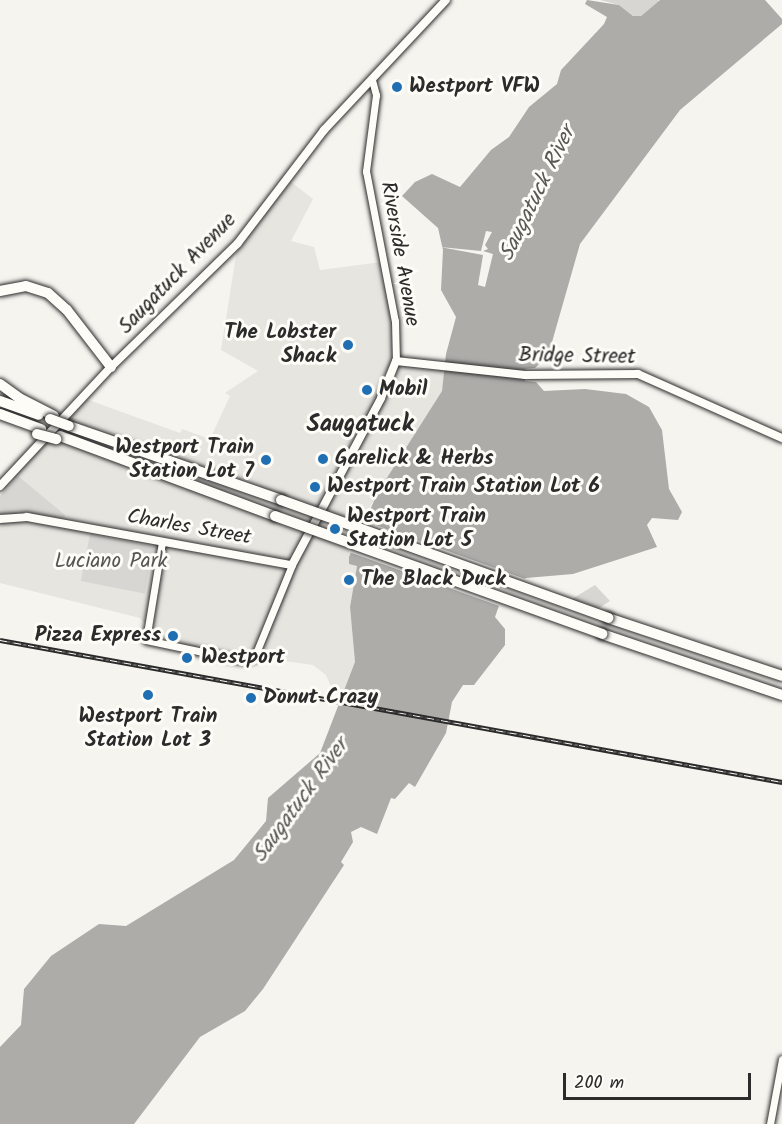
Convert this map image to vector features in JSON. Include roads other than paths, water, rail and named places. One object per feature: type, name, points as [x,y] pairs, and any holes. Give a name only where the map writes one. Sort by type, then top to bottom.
[{"type":"highway","points":[[0,291],[26,286],[55,297],[111,367]]},
{"type":"highway","points":[[0,299],[19,293],[45,298],[111,367]]},
{"type":"highway","points":[[0,384],[52,418]]},
{"type":"highway","points":[[0,401],[608,618],[782,676]]},
{"type":"highway","points":[[0,414],[58,438],[99,450],[602,634],[782,695]]},
{"type":"highway","points":[[0,422],[39,431]]},
{"type":"main road","points":[[372,80],[446,0]]},
{"type":"main road","name":"Saugatuck Avenue","points":[[0,486],[111,367],[238,243],[324,130],[372,80]]},
{"type":"main road","name":"Bridge Street","points":[[396,361],[443,368],[525,375],[638,374],[782,438]]},
{"type":"main road","name":"Riverside Avenue","points":[[292,565],[381,398],[396,361]]},
{"type":"main road","name":"Charles Street","points":[[0,519],[27,517],[292,565]]},
{"type":"street","name":"Riverside Avenue","points":[[372,80],[376,95],[366,171],[395,321],[396,361]]},
{"type":"street","name":"Riverside Avenue","points":[[162,542],[146,640],[241,660],[254,658],[292,565]]},
{"type":"street","points":[[771,1124],[782,1059]]},
{"type":"water","name":"Saugatuck River","points":[[587,0],[619,5],[633,16],[641,16],[660,0],[765,0],[782,19],[782,24],[680,110],[580,244],[548,356],[535,368],[525,369],[525,381],[536,382],[544,391],[585,389],[626,394],[649,407],[662,430],[669,489],[682,512],[678,520],[652,518],[647,525],[657,547],[573,574],[526,578],[505,589],[495,617],[505,629],[505,645],[474,685],[463,685],[452,702],[446,733],[415,787],[409,783],[395,799],[391,798],[377,834],[361,827],[351,832],[353,842],[341,862],[344,865],[263,989],[245,1011],[200,1037],[134,1124],[0,1124],[0,1047],[21,1025],[24,989],[51,956],[99,924],[126,926],[234,860],[266,821],[268,798],[320,753],[355,662],[350,607],[357,566],[349,564],[349,557],[378,492],[442,391],[446,354],[456,317],[441,290],[443,250],[438,228],[402,196],[415,182],[432,174],[460,187],[491,150],[509,137],[529,107],[557,84],[561,70],[604,24],[607,17],[585,4]]},
{"type":"railway","points":[[0,640],[782,782]]},
{"type":"place","name":"Westport VFW","points":[[397,87]]},
{"type":"place","name":"The Lobster Shack","points":[[348,345]]},
{"type":"place","name":"Mobil","points":[[367,390]]},
{"type":"place","name":"Garelick & Herbs","points":[[323,459]]},
{"type":"place","name":"Westport Train Station Lot 7","points":[[266,460]]},
{"type":"place","name":"Westport Train Station Lot 6","points":[[315,487]]},
{"type":"place","name":"Westport Train Station Lot 5","points":[[335,529]]},
{"type":"place","name":"The Black Duck","points":[[349,580]]},
{"type":"place","name":"Pizza Express","points":[[173,636]]},
{"type":"place","name":"Westport","points":[[187,658]]},
{"type":"place","name":"Westport Train Station Lot 3","points":[[148,695]]},
{"type":"place","name":"Donut Crazy","points":[[251,698]]},
{"type":"district","name":"Saugatuck","points":[[360,425]]},
{"type":"park label","name":"Luciano Park","points":[[111,562]]}]
